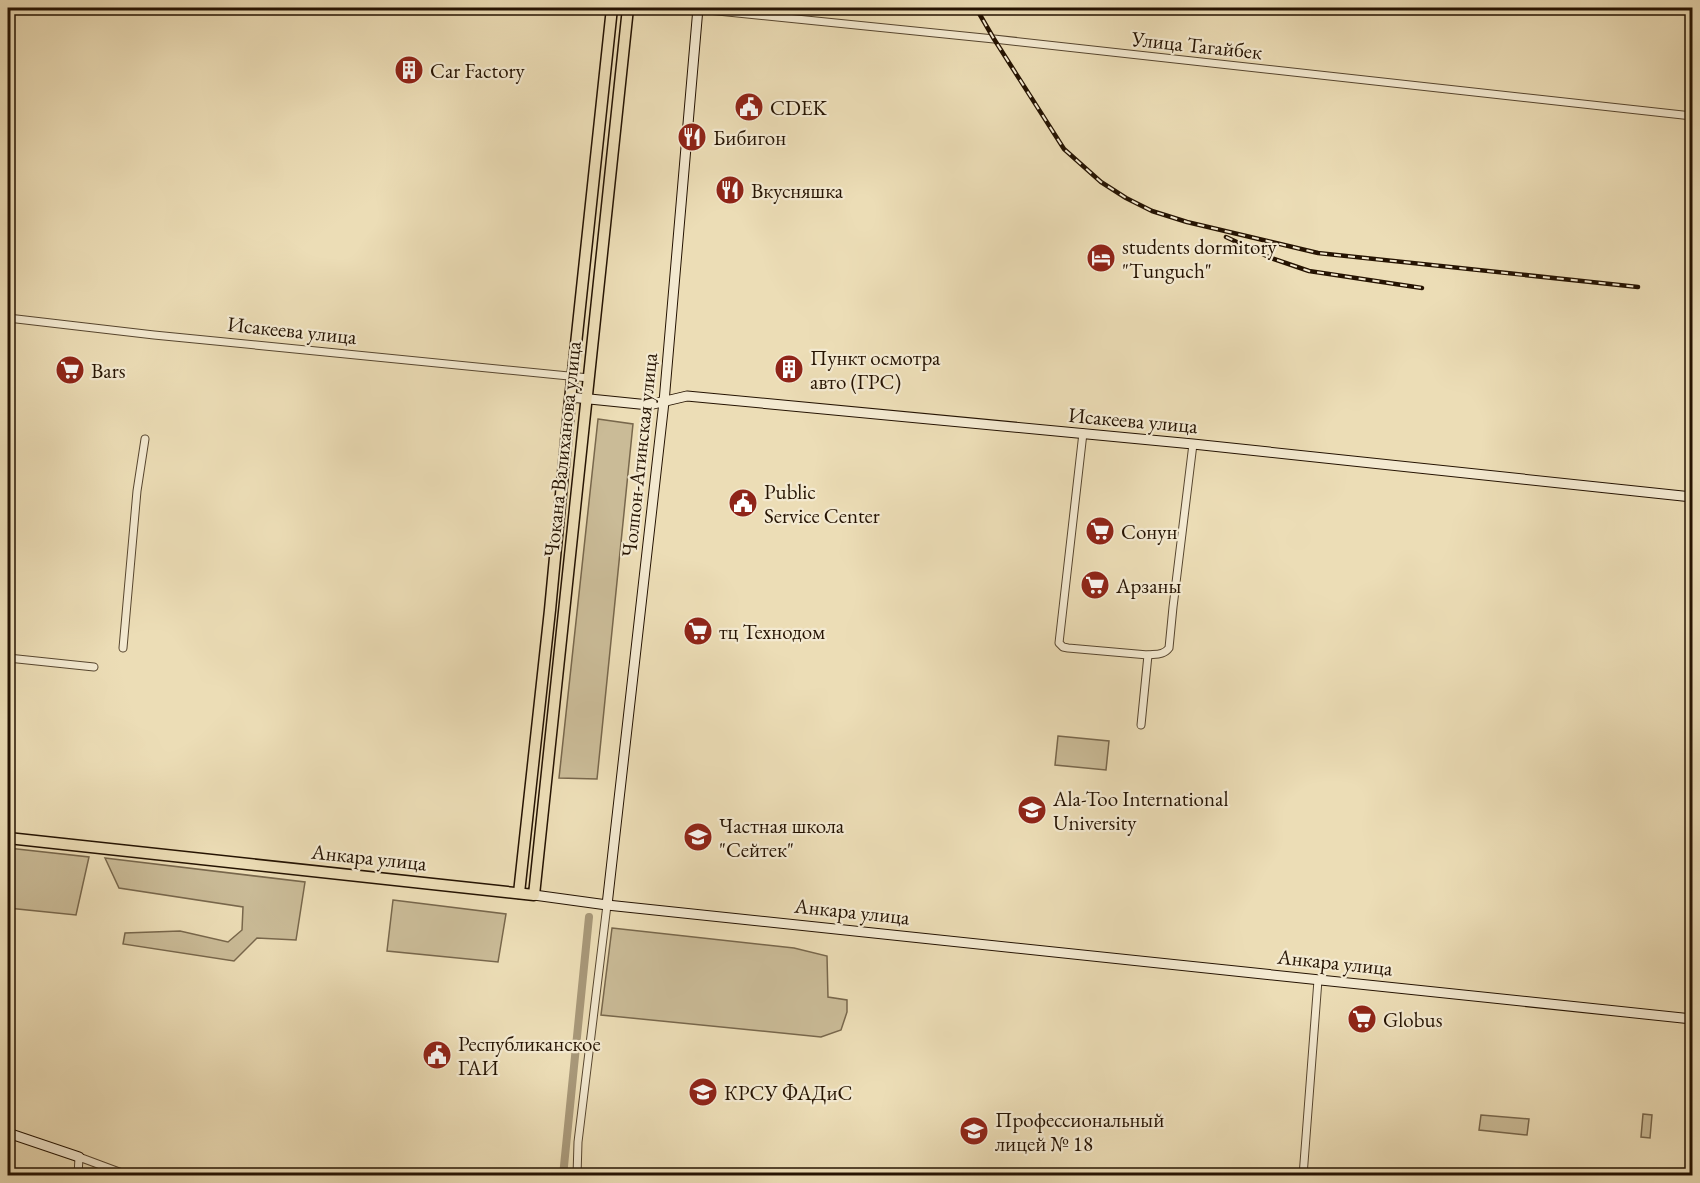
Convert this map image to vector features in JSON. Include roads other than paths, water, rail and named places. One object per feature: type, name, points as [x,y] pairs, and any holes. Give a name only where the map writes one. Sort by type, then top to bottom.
[{"type":"main road","name":"Чокана Валиханова улица","points":[[519,893],[612,8]]},
{"type":"main road","name":"Чокана Валиханова улица","points":[[534,895],[628,8]]},
{"type":"main road","points":[[596,152],[612,153]]},
{"type":"main road","points":[[550,610],[565,611]]},
{"type":"main road","name":"Анкара улица","points":[[8,838],[534,895]]},
{"type":"street","name":"Чолпон-Атинская улица","points":[[607,905],[663,402],[698,8]]},
{"type":"street","name":"Улица Тагайбек","points":[[698,8],[1692,116]]},
{"type":"street","name":"Исакеева улица","points":[[8,318],[589,378]]},
{"type":"street","name":"Исакеева улица","points":[[570,397],[649,405],[687,396],[1083,433],[1692,497]]},
{"type":"street","points":[[1083,433],[1059,643],[1068,648],[1148,655],[1159,654],[1169,648],[1192,444]]},
{"type":"street","points":[[123,648],[144,438]]},
{"type":"street","points":[[1141,725],[1148,655]]},
{"type":"street","points":[[8,658],[94,667]]},
{"type":"street","name":"Анкара улица","points":[[534,895],[607,905],[1692,1019]]},
{"type":"street","points":[[577,1176],[579,1130],[607,905]]},
{"type":"street","points":[[1303,1176],[1318,980]]},
{"type":"street","points":[[8,1133],[79,1156],[130,1176]]},
{"type":"street","points":[[78,1176],[79,1156]]},
{"type":"waterway","points":[[563,1176],[589,917]]},
{"type":"railway","points":[[976,8],[1064,149],[1101,182],[1152,211],[1187,222],[1318,253],[1638,287]]},
{"type":"railway","points":[[1226,237],[1271,258],[1309,271],[1422,288]]},
{"type":"place","name":"Car Factory","points":[[409,70]]},
{"type":"place","name":"CDEK","points":[[749,107]]},
{"type":"place","name":"Бибигон","points":[[692,137]]},
{"type":"place","name":"Вкусняшка","points":[[730,190]]},
{"type":"place","name":"students dormitory \"Tunguch\"","points":[[1101,258]]},
{"type":"place","name":"Пункт осмотра авто (ГРС)","points":[[789,369]]},
{"type":"place","name":"Bars","points":[[70,370]]},
{"type":"place","name":"Public Service Center","points":[[743,503]]},
{"type":"place","name":"Сонун","points":[[1100,531]]},
{"type":"place","name":"Арзаны","points":[[1095,585]]},
{"type":"place","name":"тц Технодом","points":[[698,631]]},
{"type":"place","name":"Ala-Too International University","points":[[1032,810]]},
{"type":"place","name":"Частная школа \"Сейтек\"","points":[[698,837]]},
{"type":"place","name":"Globus","points":[[1362,1019]]},
{"type":"place","name":"Республиканское ГАИ","points":[[437,1055]]},
{"type":"place","name":"КРСУ ФАДиС","points":[[703,1092]]},
{"type":"place","name":"Профессиональный лицей № 18","points":[[974,1131]]}]
